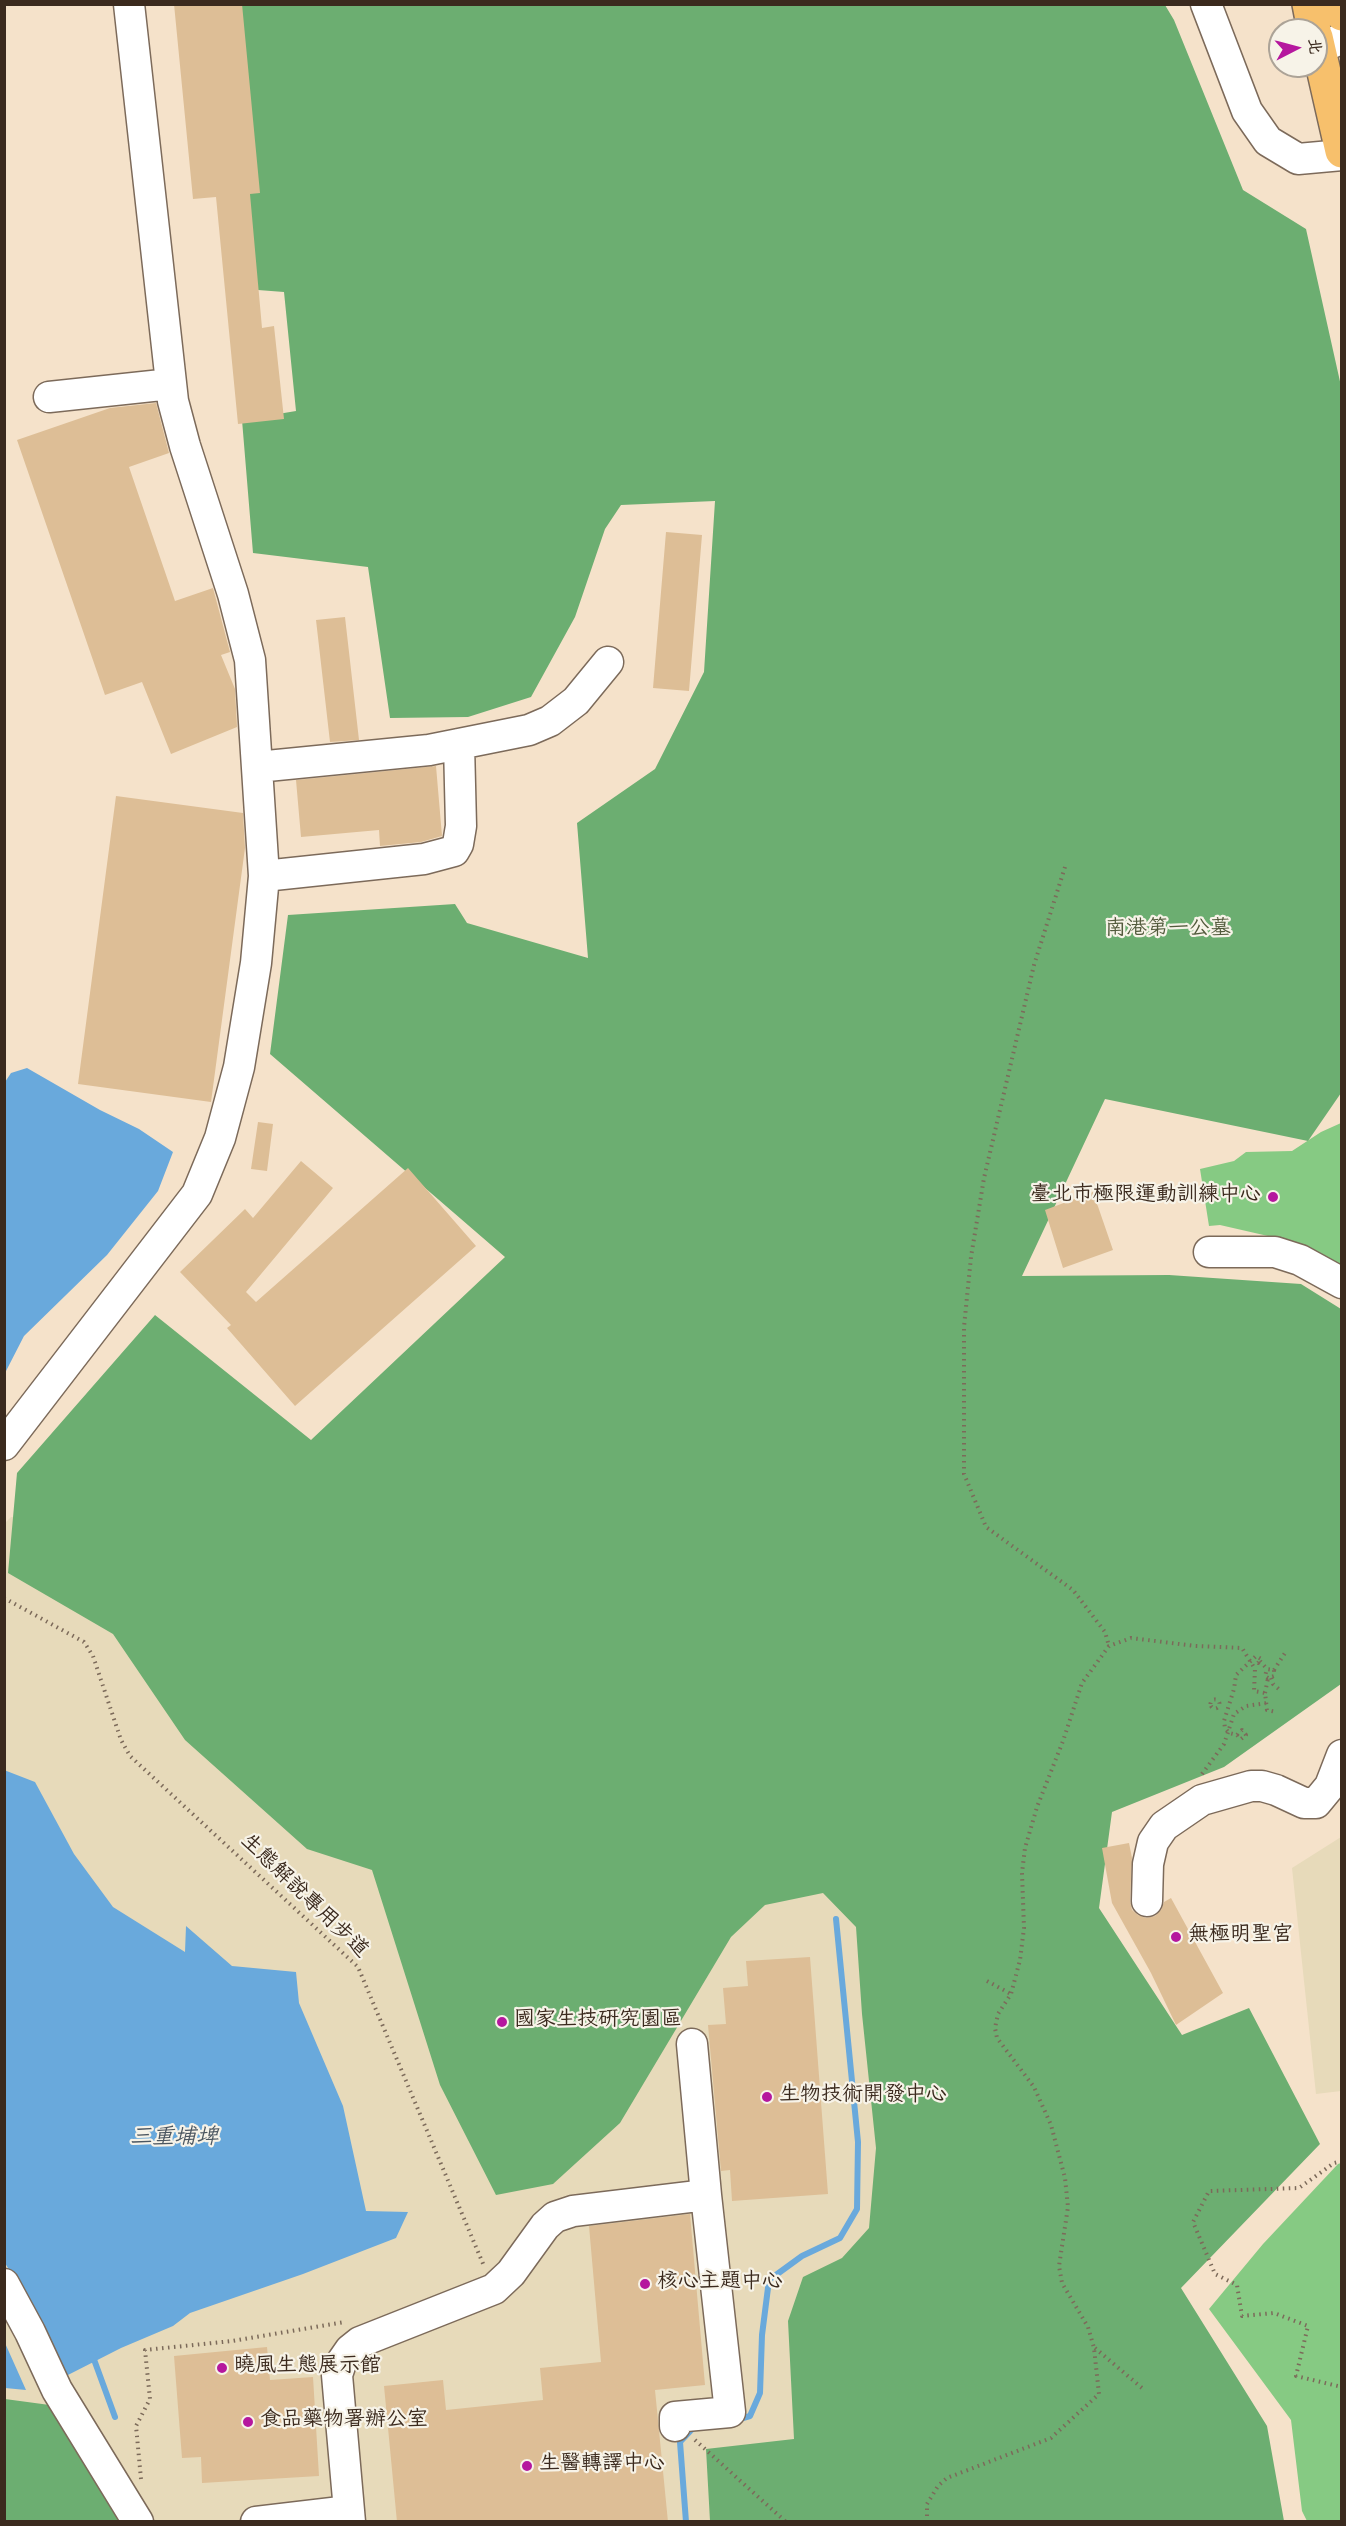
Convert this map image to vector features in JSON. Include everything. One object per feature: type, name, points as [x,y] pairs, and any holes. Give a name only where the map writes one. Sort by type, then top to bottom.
[{"type":"main road","points":[[1308,4],[1314,18]]},
{"type":"main road","points":[[1339,4],[1341,14]]},
{"type":"main road","points":[[1328,71],[1341,153]]},
{"type":"lane","points":[[4,1445],[196,1194],[220,1138],[239,1066],[256,963],[264,876],[250,660],[233,594],[185,446],[171,384],[129,4]]},
{"type":"lane","points":[[1206,4],[1243,102],[1268,141],[1298,159],[1341,153]]},
{"type":"lane","points":[[49,397],[171,384]]},
{"type":"lane","points":[[257,767],[429,750],[529,730],[550,721],[576,700],[608,662]]},
{"type":"lane","points":[[264,876],[424,859],[454,851],[458,844],[461,826],[459,744]]},
{"type":"lane","points":[[1209,1252],[1275,1252],[1300,1260],[1341,1283]]},
{"type":"lane","points":[[1147,1901],[1148,1864],[1153,1842],[1164,1826],[1202,1800],[1239,1788],[1262,1786],[1304,1803],[1316,1803],[1330,1786],[1341,1755]]},
{"type":"lane","points":[[686,2434],[675,2417],[729,2412],[692,2044]]},
{"type":"lane","points":[[256,2522],[349,2516],[337,2375],[341,2363],[350,2350],[360,2342],[494,2289],[511,2273],[545,2226],[555,2217],[573,2211],[706,2194]]},
{"type":"lane","points":[[4,2284],[57,2390],[138,2522]]},
{"type":"path","points":[[1065,867],[1034,965],[984,1178],[971,1257],[964,1327],[964,1474],[986,1527],[1073,1590],[1105,1632],[1108,1646]]},
{"type":"path","name":"生態解說專用步道","points":[[4,1598],[84,1642],[93,1656],[121,1740],[130,1756],[358,1967],[494,2289]]},
{"type":"path","points":[[927,2522],[927,2504],[938,2486],[947,2478],[1051,2438],[1099,2394],[1094,2348],[1088,2327],[1062,2283],[1059,2266],[1068,2207],[1065,2178],[1051,2125],[1034,2087],[997,2038],[995,2028],[998,2014],[1011,1994],[1020,1960],[1023,1928],[1022,1873],[1025,1848],[1082,1683],[1108,1646],[1131,1638],[1195,1646],[1242,1648],[1252,1661],[1256,1674],[1254,1691],[1265,1693]]},
{"type":"path","points":[[1276,1712],[1267,1710],[1265,1693],[1270,1678],[1275,1673],[1274,1670],[1285,1653]]},
{"type":"path","points":[[1252,1661],[1258,1663],[1260,1661],[1267,1669],[1274,1670]]},
{"type":"path","points":[[1237,1735],[1229,1733],[1224,1721],[1236,1675],[1252,1661]]},
{"type":"path","points":[[1267,1669],[1265,1676],[1280,1689]]},
{"type":"path","points":[[1202,1800],[1191,1789],[1224,1744],[1234,1714],[1246,1706],[1267,1703]]},
{"type":"path","points":[[1219,1706],[1227,1709]]},
{"type":"path","points":[[987,1981],[1011,1994]]},
{"type":"path","points":[[1341,2162],[1334,2163],[1299,2188],[1209,2191],[1193,2222],[1215,2274],[1237,2285],[1242,2316],[1274,2313],[1308,2326],[1296,2376],[1341,2387]]},
{"type":"path","points":[[142,2486],[136,2427],[150,2398],[145,2350],[232,2341],[347,2322]]},
{"type":"path","points":[[1094,2348],[1142,2388]]},
{"type":"path","points":[[686,2434],[786,2522]]},
{"type":"shaded area","name":"國家生技研究園區","points":[[734,1422],[1113,2521],[5,2522],[5,1523],[11,1517],[536,1520]]},
{"type":"shaded area","points":[[1341,1837],[1341,2091],[1316,2094],[1292,1868]]},
{"type":"green space","name":"南港第一公墓","points":[[221,5],[1165,5],[1174,20],[1243,190],[1306,229],[1341,386],[1341,1093],[1308,1141],[1105,1099],[1022,1276],[1169,1275],[1301,1284],[1341,1309],[1341,1684],[1224,1767],[1112,1812],[1099,1908],[1182,2035],[1249,2008],[1320,2144],[1181,2288],[1267,2426],[1284,2521],[710,2521],[706,2449],[794,2439],[788,2321],[803,2277],[842,2258],[869,2228],[876,2148],[862,2014],[856,1927],[823,1893],[765,1905],[731,1937],[620,2123],[553,2184],[496,2195],[440,2085],[372,1870],[307,1849],[185,1740],[113,1634],[8,1573],[17,1473],[155,1315],[311,1440],[505,1257],[270,1054],[288,915],[455,904],[467,923],[588,958],[577,823],[655,769],[704,672],[715,501],[621,505],[605,529],[575,617],[531,697],[468,717],[390,718],[368,567],[253,553],[242,420],[296,411],[284,292],[245,289]]},
{"type":"green space","name":"臺北市極限運動訓練中心","points":[[1341,1123],[1341,1271],[1268,1236],[1220,1225],[1209,1226],[1200,1169],[1234,1161],[1246,1152],[1292,1151],[1321,1132]]},
{"type":"green space","points":[[1341,2163],[1341,2521],[1307,2521],[1302,2511],[1291,2420],[1209,2309],[1263,2244]]},
{"type":"green space","points":[[5,2399],[57,2406],[121,2521],[5,2522]]},
{"type":"water","points":[[27,1068],[100,1110],[139,1129],[173,1152],[158,1191],[107,1255],[24,1336],[5,1373],[5,1082],[11,1073]]},
{"type":"water","name":"三重埔埤","points":[[4,1770],[35,1782],[74,1854],[113,1907],[185,1952],[186,1926],[232,1966],[296,1972],[299,2003],[343,2106],[366,2211],[408,2212],[396,2238],[303,2274],[190,2313],[173,2326],[121,2348],[64,2377],[5,2263]]},
{"type":"water","points":[[5,2343],[26,2390],[5,2388]]},
{"type":"building","points":[[174,4],[242,4],[260,193],[250,194],[262,328],[274,326],[284,419],[238,424],[216,197],[193,199]]},
{"type":"building","points":[[156,403],[169,453],[129,467],[175,601],[213,588],[230,652],[221,655],[235,689],[237,727],[171,754],[142,682],[105,695],[17,440],[110,408]]},
{"type":"building","points":[[666,532],[702,535],[689,691],[653,688]]},
{"type":"building","points":[[345,617],[359,740],[330,742],[316,620]]},
{"type":"building","points":[[436,766],[442,836],[421,842],[380,846],[379,830],[301,837],[296,780]]},
{"type":"building","points":[[116,796],[243,813],[245,848],[211,1102],[78,1084]]},
{"type":"building","points":[[258,1122],[273,1124],[267,1171],[251,1169]]},
{"type":"building","points":[[301,1161],[333,1188],[246,1292],[256,1302],[408,1168],[476,1246],[295,1406],[227,1328],[231,1325],[180,1272],[245,1209],[253,1218]]},
{"type":"building","points":[[1093,1192],[1113,1250],[1063,1268],[1045,1210]]},
{"type":"building","points":[[1129,1843],[1132,1858],[1130,1901],[1132,1910],[1146,1918],[1155,1916],[1161,1910],[1164,1902],[1171,1898],[1223,1993],[1176,2025],[1151,1973],[1112,1903],[1102,1848]]},
{"type":"building","name":"生物技術開發中心","points":[[810,1957],[828,2194],[732,2201],[730,2170],[721,2171],[708,2025],[726,2024],[723,1988],[748,1986],[746,1961]]},
{"type":"building","name":"生醫轉譯中心","points":[[690,2214],[705,2385],[655,2390],[668,2522],[397,2522],[384,2386],[443,2380],[446,2410],[543,2400],[540,2368],[601,2362],[589,2226]]},
{"type":"building","name":"食品藥物署辦公室","points":[[267,2347],[270,2380],[313,2377],[319,2476],[202,2483],[201,2457],[182,2458],[174,2356]]},
{"type":"waterway","points":[[736,2420],[750,2416],[760,2393],[762,2335],[769,2280],[802,2256],[840,2238],[857,2209],[858,2142],[836,1919]]},
{"type":"waterway","points":[[92,2354],[115,2417]]},
{"type":"waterway","points":[[686,2522],[680,2442],[695,2426]]},
{"type":"place","name":"臺北市極限運動訓練中心","points":[[1273,1197]]},
{"type":"place","name":"無極明聖宮","points":[[1176,1937]]},
{"type":"place","name":"國家生技研究園區","points":[[502,2022]]},
{"type":"place","name":"生物技術開發中心","points":[[767,2097]]},
{"type":"place","name":"核心主題中心","points":[[645,2284]]},
{"type":"place","name":"曉風生態展示館","points":[[222,2368]]},
{"type":"place","name":"食品藥物署辦公室","points":[[248,2422]]},
{"type":"place","name":"生醫轉譯中心","points":[[527,2466]]}]
